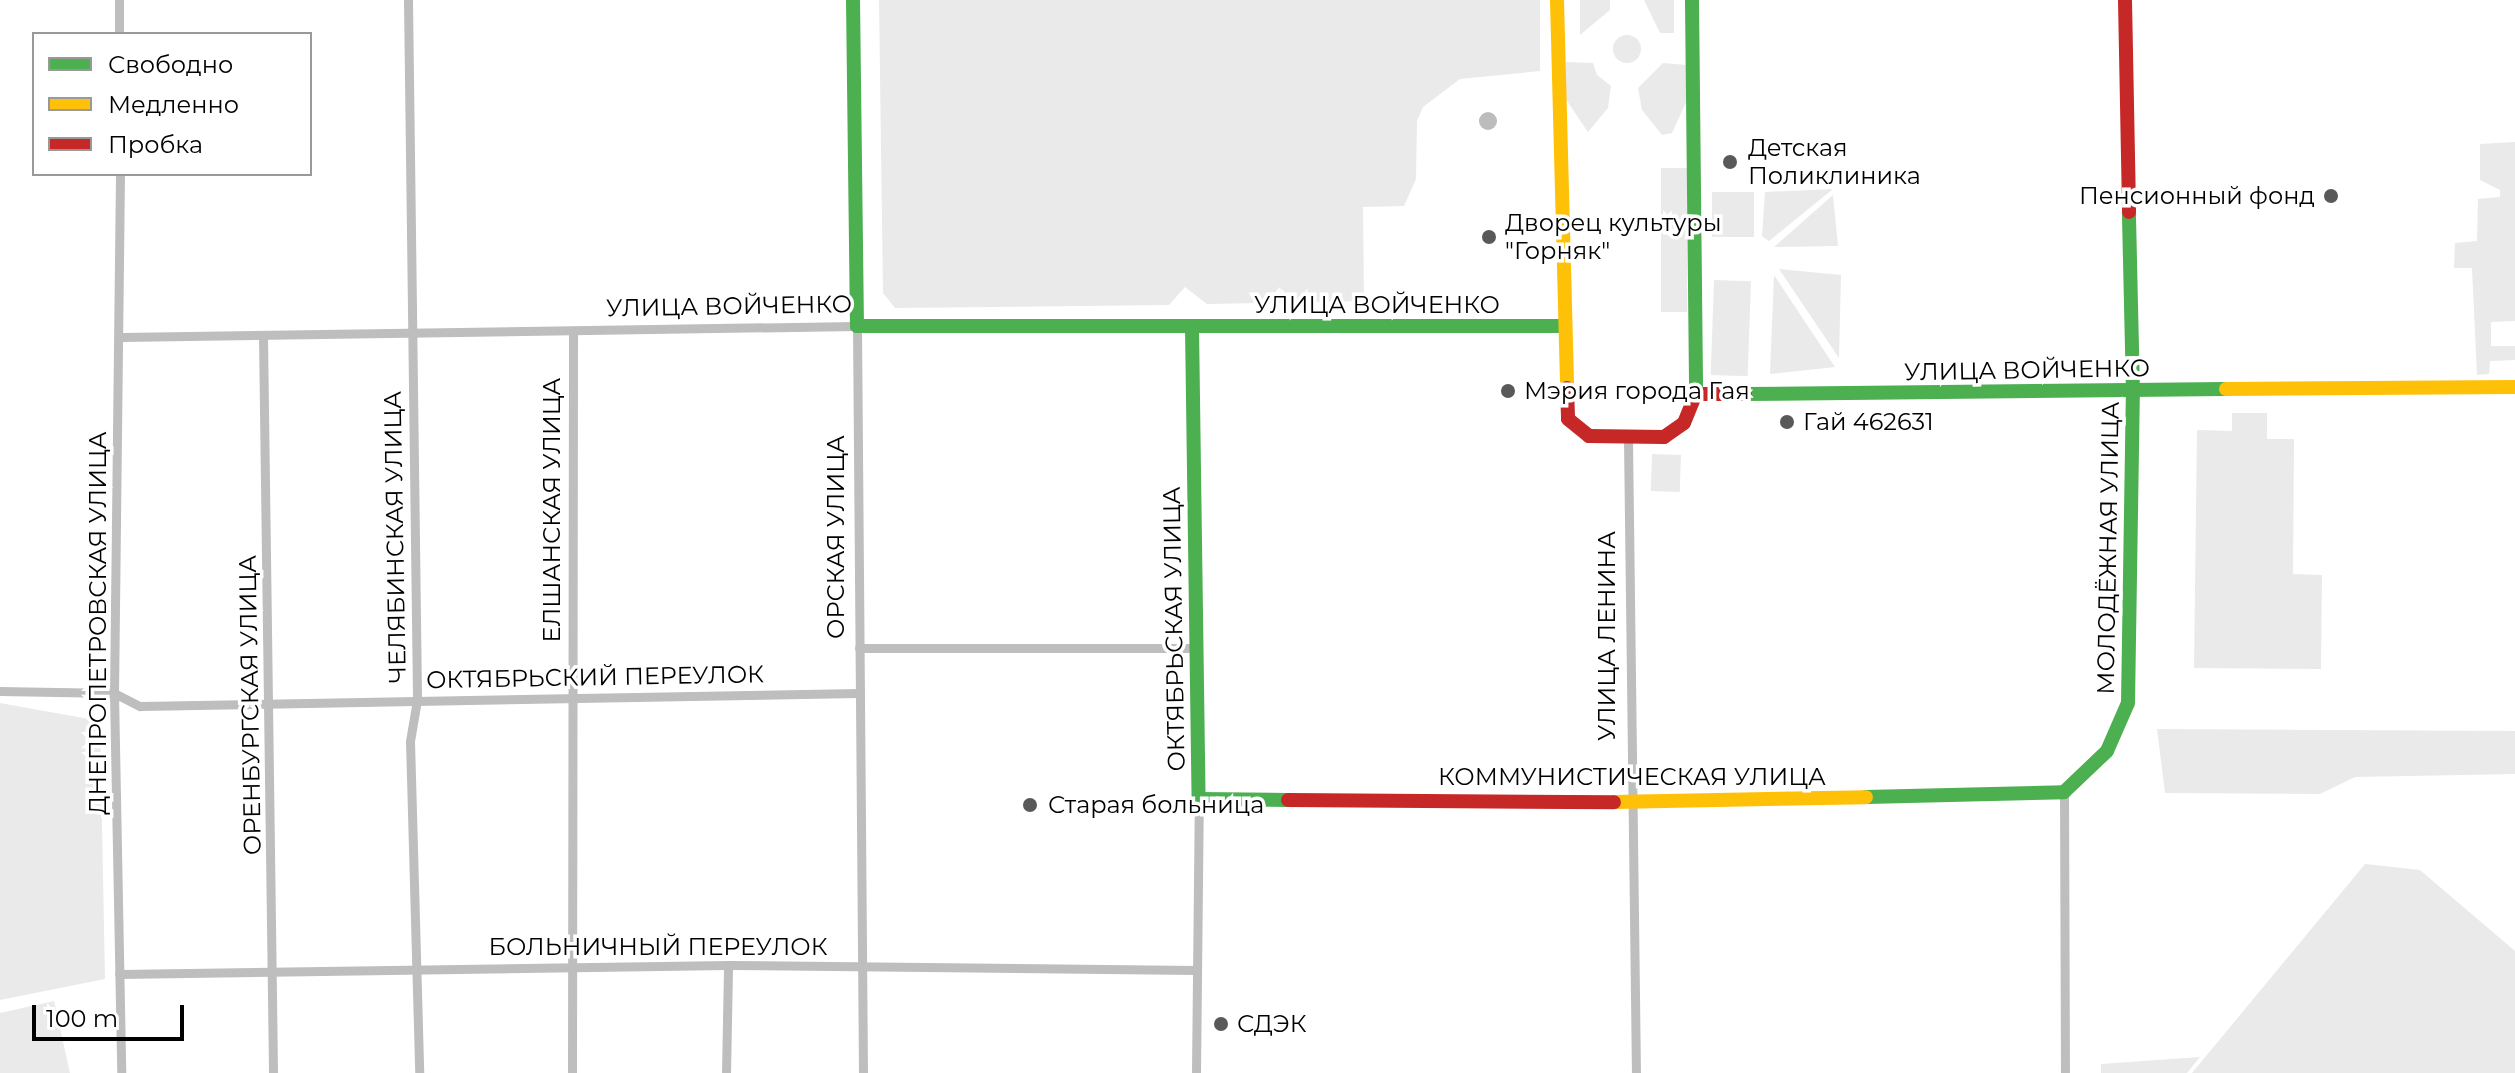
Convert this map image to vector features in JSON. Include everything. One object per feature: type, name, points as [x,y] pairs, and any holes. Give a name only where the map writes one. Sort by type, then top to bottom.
[{"type":"main road","name":"ОРСКАЯ УЛИЦА","points":[[853,0],[857,326]]},
{"type":"main road","points":[[1557,0],[1562,326],[1568,419],[1589,436],[1628,439],[1674,432],[1690,413],[1696,394],[1692,0]]},
{"type":"main road","name":"МОЛОДЁЖНАЯ УЛИЦА","points":[[2064,792],[2107,751],[2128,703],[2133,393],[2125,0]]},
{"type":"main road","name":"УЛИЦА ВОЙЧЕНКО","points":[[857,326],[1562,326]]},
{"type":"main road","name":"ОКТЯБРЬСКАЯ УЛИЦА","points":[[1192,327],[1194,648],[1199,799]]},
{"type":"main road","name":"УЛИЦА ВОЙЧЕНКО","points":[[1696,394],[2133,393],[2515,387]]},
{"type":"main road","name":"КОММУНИСТИЧЕСКАЯ УЛИЦА","points":[[1199,799],[1631,802],[2064,792]]},
{"type":"street","points":[[119,0],[119,32]]},
{"type":"street","name":"ЧЕЛЯБИНСКАЯ УЛИЦА","points":[[408,0],[417,700],[410,741],[419,1073]]},
{"type":"street","name":"ДНЕПРОПЕТРОВСКАЯ УЛИЦА","points":[[120,176],[122,337],[114,693],[121,1073]]},
{"type":"street","name":"УЛИЦА ВОЙЧЕНКО","points":[[122,337],[857,326]]},
{"type":"street","name":"ОРСКАЯ УЛИЦА","points":[[857,326],[863,1073]]},
{"type":"street","name":"ЕЛШАНСКАЯ УЛИЦА","points":[[572,1073],[570,697],[573,331]]},
{"type":"street","name":"ОРЕНБУРГСКАЯ УЛИЦА","points":[[263,336],[272,702],[273,1073]]},
{"type":"street","name":"УЛИЦА ЛЕНИНА","points":[[1628,439],[1636,1073]]},
{"type":"street","points":[[859,648],[1194,648]]},
{"type":"street","name":"ОКТЯБРЬСКИЙ ПЕРЕУЛОК","points":[[0,691],[114,693],[140,706],[859,693]]},
{"type":"street","points":[[2064,792],[2065,1073]]},
{"type":"street","name":"ОКТЯБРЬСКАЯ УЛИЦА","points":[[1196,1073],[1199,799]]},
{"type":"street","points":[[726,1073],[728,965]]},
{"type":"street","name":"БОЛЬНИЧНЫЙ ПЕРЕУЛОК","points":[[119,974],[728,965],[1196,970]]},
{"type":"shaded area","points":[[879,0],[1540,0],[1540,71],[1460,79],[1423,107],[1417,121],[1416,179],[1404,206],[1363,207],[1364,301],[1207,304],[1185,287],[1169,305],[895,308],[883,293]]},
{"type":"shaded area","points":[[1580,0],[1610,0],[1610,10],[1580,35]]},
{"type":"shaded area","points":[[1644,0],[1674,0],[1674,33],[1660,33]]},
{"type":"shaded area","points":[[1627,35],[1637,39],[1641,49],[1637,59],[1627,63],[1617,59],[1613,49],[1617,39]]},
{"type":"shaded area","points":[[1566,62],[1593,63],[1597,75],[1611,86],[1608,108],[1588,132],[1565,98]]},
{"type":"shaded area","points":[[1663,63],[1687,65],[1688,98],[1672,133],[1662,135],[1642,110],[1638,88]]},
{"type":"shaded area","points":[[1488,112],[1497,121],[1488,130],[1479,121]]},
{"type":"shaded area","points":[[2515,142],[2515,321],[2491,322],[2491,346],[2515,346],[2515,360],[2490,361],[2489,374],[2477,375],[2472,268],[2454,268],[2455,243],[2477,241],[2478,199],[2500,197],[2500,190],[2480,180],[2480,144]]},
{"type":"shaded area","points":[[1661,168],[1687,168],[1687,312],[1661,312]]},
{"type":"shaded area","points":[[1833,189],[1769,241],[1762,236],[1765,192]]},
{"type":"shaded area","points":[[1712,192],[1754,192],[1754,237],[1712,237]]},
{"type":"shaded area","points":[[1833,195],[1838,246],[1774,247]]},
{"type":"shaded area","points":[[1779,269],[1841,275],[1839,358]]},
{"type":"shaded area","points":[[1774,275],[1835,367],[1770,374]]},
{"type":"shaded area","points":[[1714,280],[1751,281],[1748,376],[1711,375]]},
{"type":"shaded area","points":[[2232,413],[2267,413],[2267,439],[2294,439],[2293,574],[2322,575],[2321,669],[2194,668],[2197,430],[2232,431]]},
{"type":"shaded area","points":[[1652,454],[1681,455],[1680,492],[1651,491]]},
{"type":"shaded area","points":[[0,703],[100,721],[105,979],[0,1000]]},
{"type":"shaded area","points":[[2157,729],[2515,731],[2515,774],[2355,777],[2320,794],[2165,793]]},
{"type":"shaded area","points":[[2365,864],[2420,870],[2515,951],[2515,1073],[2192,1073]]},
{"type":"shaded area","points":[[54,1001],[70,1073],[0,1073],[0,1013]]},
{"type":"shaded area","points":[[2200,1057],[2187,1073],[2101,1073],[2101,1064]]},
{"type":"traffic: fast","points":[[853,0],[857,326],[1562,326]]},
{"type":"traffic: fast","points":[[1692,0],[1696,394]]},
{"type":"traffic: fast","points":[[1866,797],[2064,792],[2107,751],[2128,703],[2133,393],[2129,212]]},
{"type":"traffic: fast","points":[[1192,327],[1199,799],[1288,800]]},
{"type":"traffic: fast","points":[[1745,394],[2226,389]]},
{"type":"traffic: slow","points":[[1557,0],[1567,388]]},
{"type":"traffic: slow","points":[[2226,389],[2515,387]]},
{"type":"traffic: slow","points":[[1614,802],[1866,797]]},
{"type":"traffic: jam","points":[[2125,0],[2129,212]]},
{"type":"traffic: jam","points":[[1567,388],[1568,419],[1589,436],[1664,437],[1684,423],[1696,394],[1745,394]]},
{"type":"traffic: jam","points":[[1288,800],[1614,802]]},
{"type":"place","name":"Детская Поликлиника","points":[[1730,162]]},
{"type":"place","name":"Пенсионный фонд","points":[[2331,196]]},
{"type":"place","name":"Дворец культуры \"Горняк\"","points":[[1489,237]]},
{"type":"place","name":"Мэрия города Гая","points":[[1508,391]]},
{"type":"place","name":"Гай 462631","points":[[1787,422]]},
{"type":"place","name":"Старая больница","points":[[1030,805]]},
{"type":"place","name":"СДЭК","points":[[1221,1024]]}]
